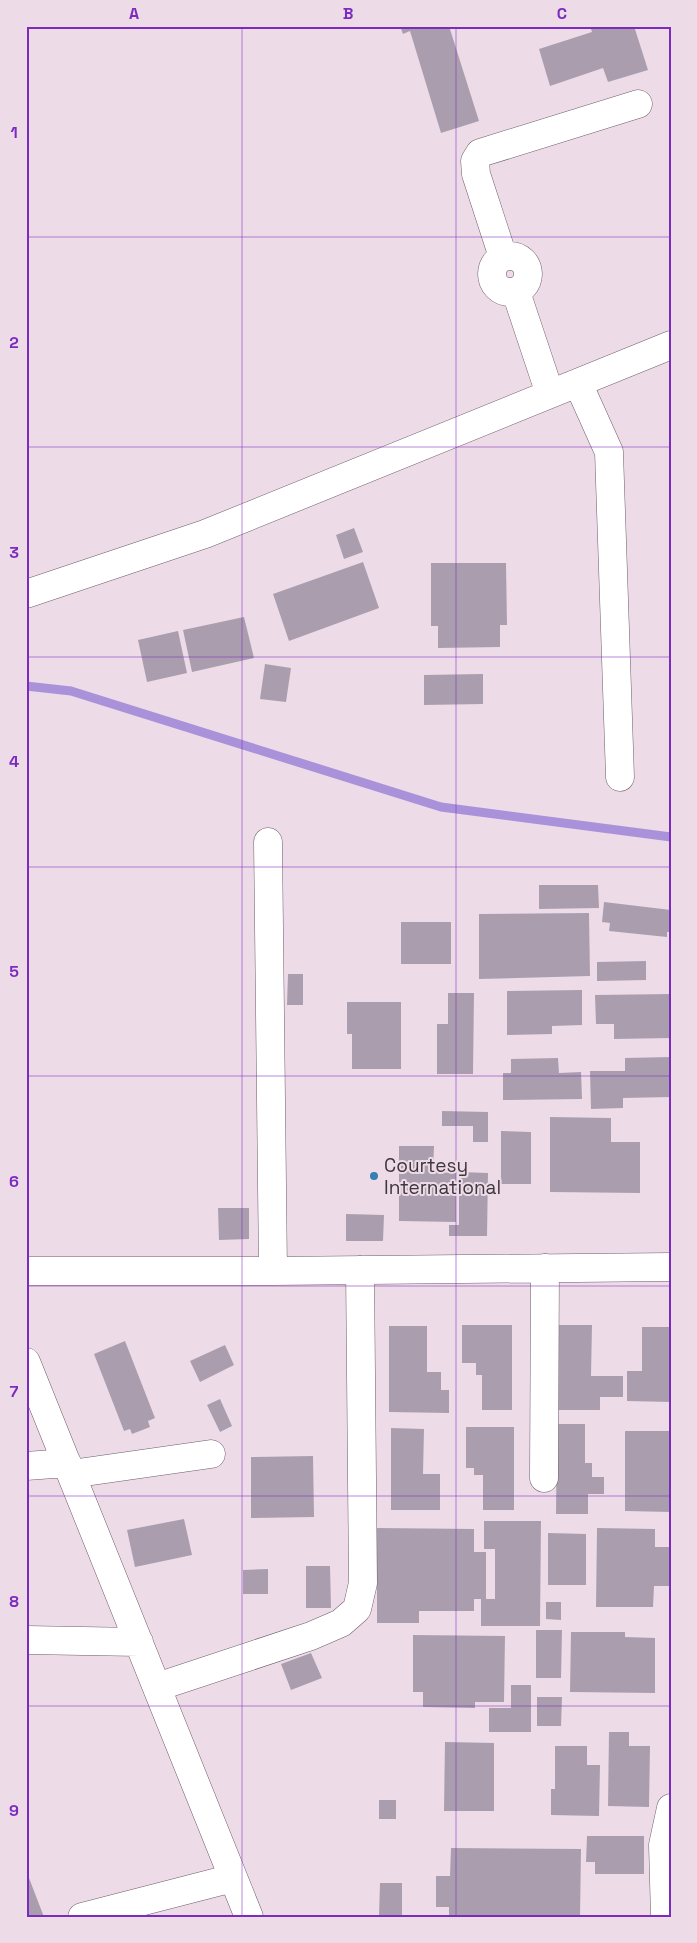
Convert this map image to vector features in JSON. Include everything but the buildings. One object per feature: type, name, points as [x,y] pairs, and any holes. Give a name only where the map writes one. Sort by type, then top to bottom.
[{"type":"street","points":[[550,394],[516,292],[506,293],[498,289],[492,281],[491,271],[495,262],[503,257],[476,174],[475,161],[480,153],[638,104]]},
{"type":"street","points":[[26,594],[205,534],[671,345]]},
{"type":"street","points":[[578,383],[608,452],[620,777]]},
{"type":"street","points":[[268,842],[273,1271]]},
{"type":"street","points":[[26,1271],[273,1271],[671,1267]]},
{"type":"street","points":[[544,1478],[545,1268]]},
{"type":"street","points":[[157,1687],[311,1636],[341,1623],[357,1609],[364,1583],[360,1270]]},
{"type":"street","points":[[26,1362],[249,1917]]},
{"type":"street","points":[[26,1466],[69,1469],[211,1454]]},
{"type":"street","points":[[26,1640],[139,1642]]},
{"type":"street","points":[[665,1917],[663,1845],[671,1808]]},
{"type":"street","points":[[82,1917],[119,1912],[233,1878]]},
{"type":"waterway","points":[[26,686],[71,691],[441,807],[671,837]]},
{"type":"place","name":"Courtesy International","points":[[374,1176]]}]
